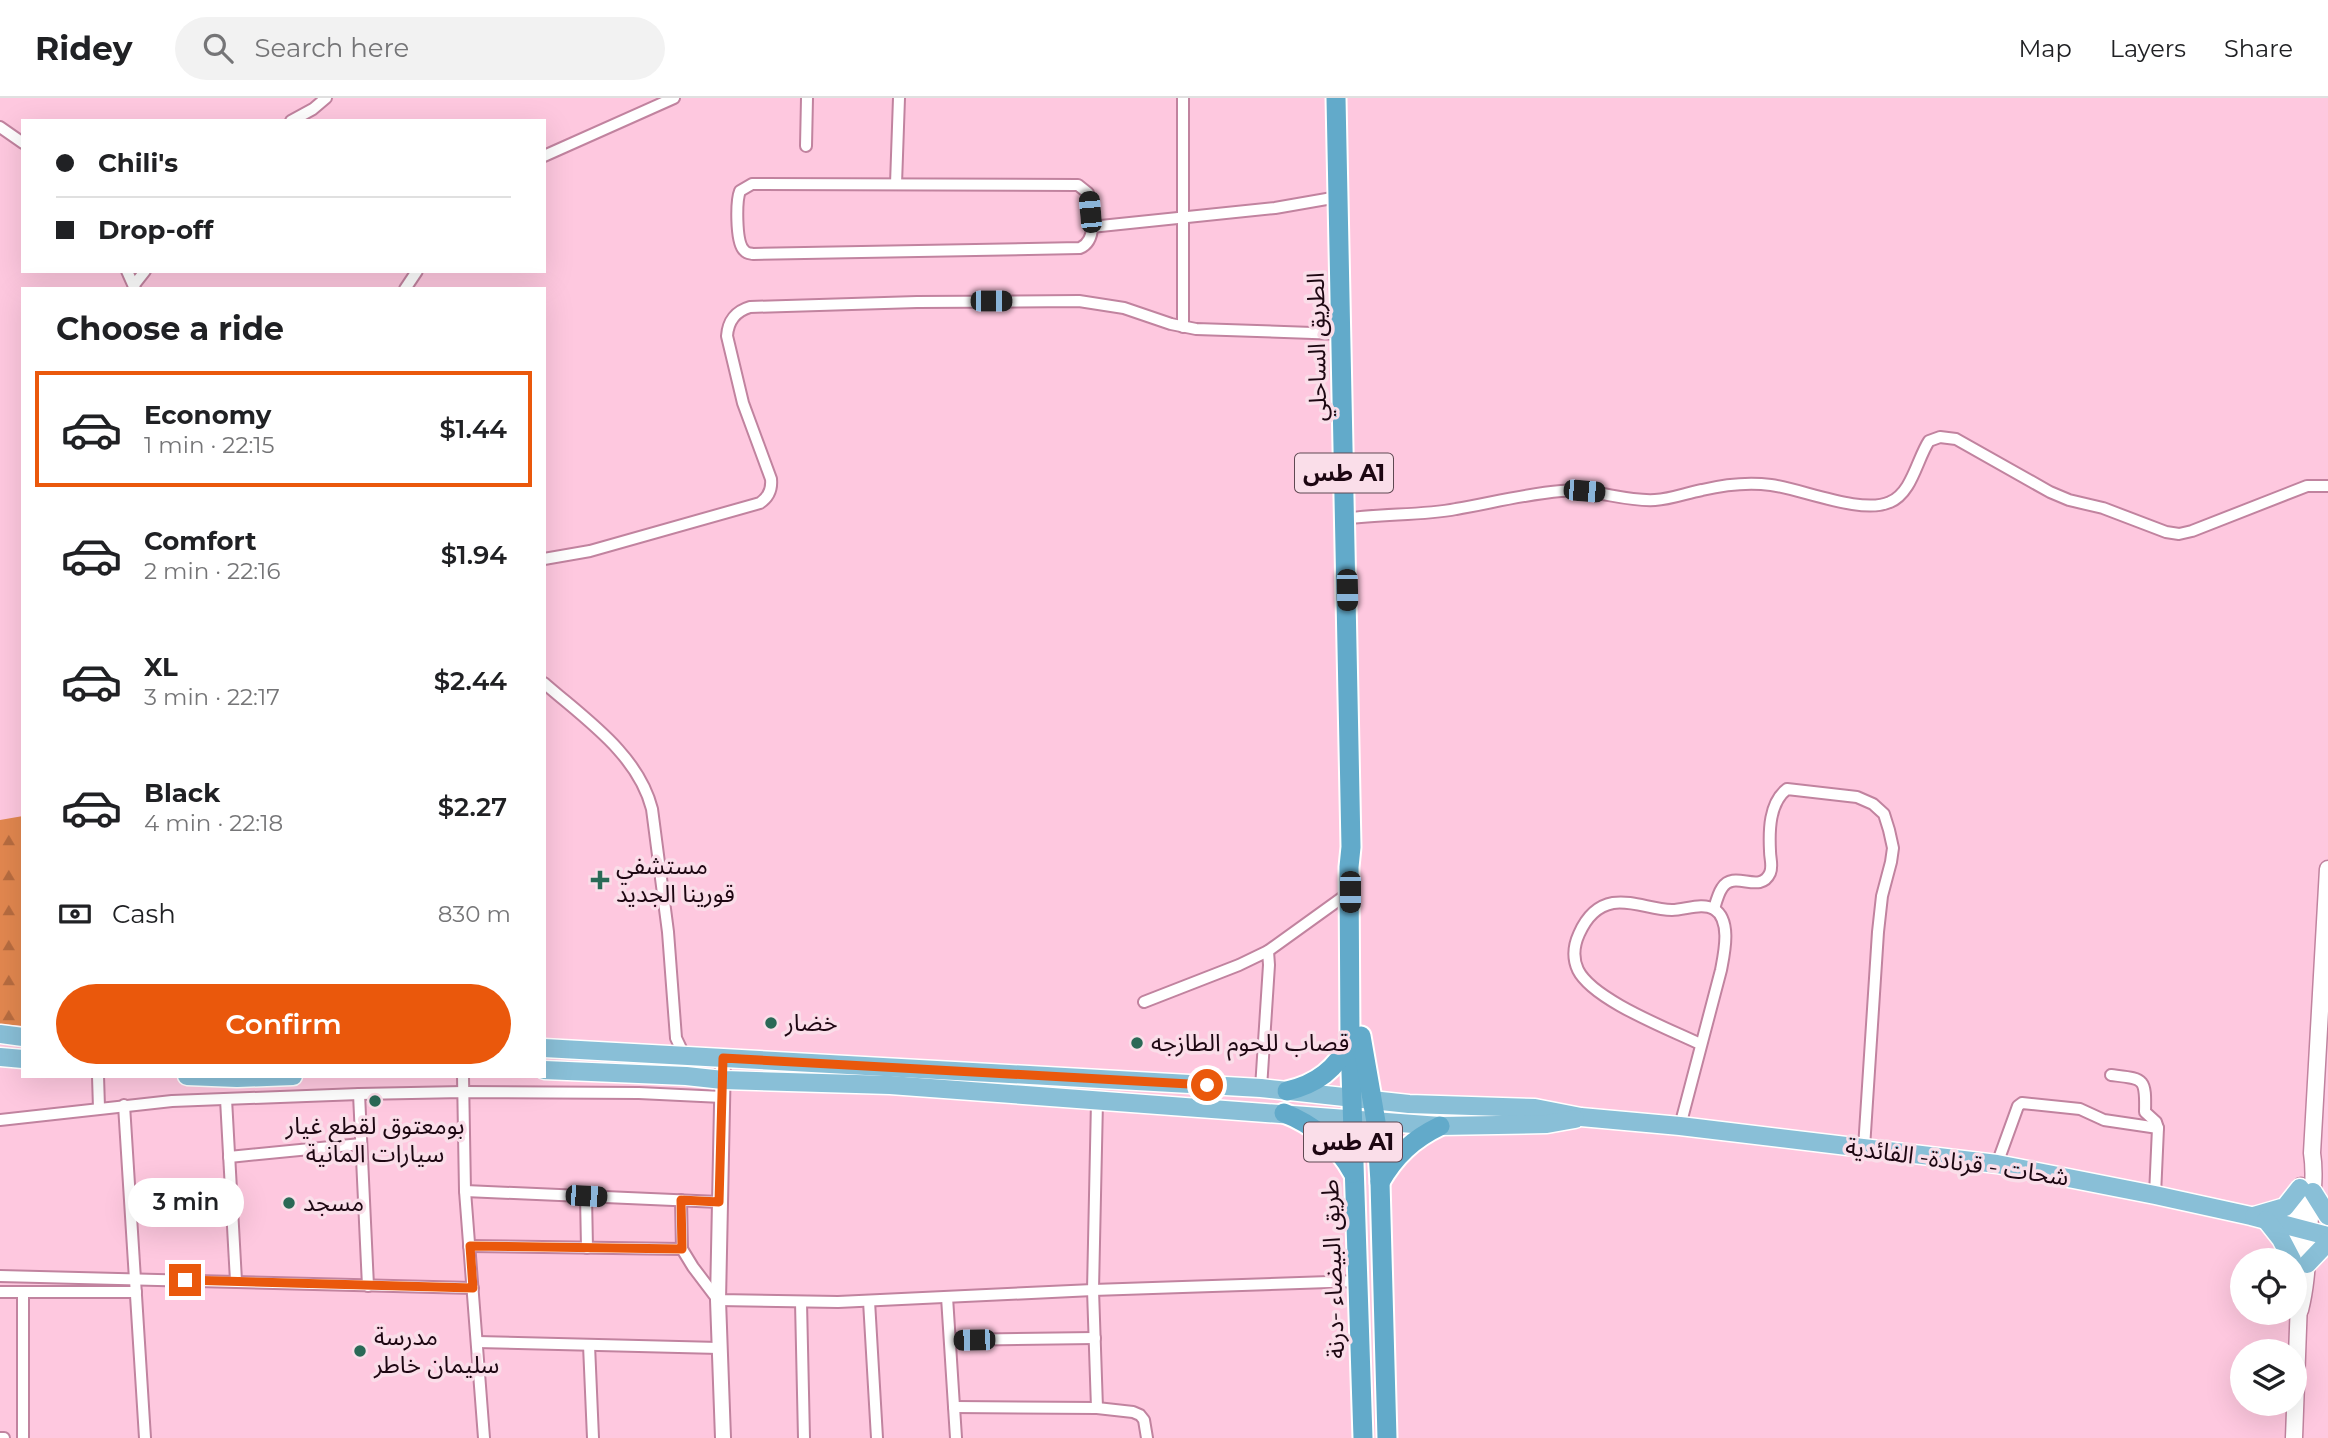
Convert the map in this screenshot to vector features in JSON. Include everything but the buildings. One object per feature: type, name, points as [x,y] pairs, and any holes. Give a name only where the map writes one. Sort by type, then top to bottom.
[{"type":"highway","name":"الطريق الساحلي","points":[[1336,98],[1351,847]]},
{"type":"highway","name":"طريق البيضاء -درنة","points":[[1351,847],[1350,1041],[1362,1100],[1376,1122],[1387,1438]]},
{"type":"highway","points":[[1351,847],[1357,890],[1362,1100]]},
{"type":"highway","points":[[1287,1091],[1301,1088],[1326,1075],[1344,1054],[1350,1041]]},
{"type":"highway","name":"طريق البيضاء -درنة","points":[[1362,1100],[1352,1120],[1363,1438]]},
{"type":"highway","points":[[1284,1114],[1299,1119],[1326,1136],[1354,1174]]},
{"type":"highway","points":[[1380,1182],[1405,1149],[1427,1132],[1440,1126]]},
{"type":"main road","points":[[2299,1248],[2306,1190],[2314,1169],[2312,1153],[2328,869]]},
{"type":"main road","points":[[0,1034],[21,1037]]},
{"type":"main road","points":[[546,1048],[1261,1088],[1409,1104],[1535,1108],[1581,1117]]},
{"type":"main road","points":[[0,1057],[21,1059]]},
{"type":"main road","points":[[546,1070],[686,1076],[723,1089],[890,1085],[1440,1126],[1547,1124],[1581,1117]]},
{"type":"main road","name":"شحات - قرنادة- الفائدية","points":[[1581,1117],[1680,1126],[1997,1164],[2155,1195],[2328,1236]]},
{"type":"main road","points":[[2306,1190],[2328,1216]]},
{"type":"main road","points":[[2287,1248],[2259,1218],[2285,1207],[2306,1190]]},
{"type":"main road","points":[[2307,1257],[2328,1242]]},
{"type":"main road","points":[[2294,1438],[2299,1325]]},
{"type":"street","points":[[295,119],[326,98]]},
{"type":"street","points":[[546,155],[674,98]]},
{"type":"street","points":[[806,146],[807,98]]},
{"type":"street","points":[[896,184],[899,98]]},
{"type":"street","points":[[1183,98],[1183,327]]},
{"type":"street","points":[[0,127],[21,142]]},
{"type":"street","points":[[747,185],[1078,185],[1088,193],[1091,227],[1091,240],[1080,248],[757,254],[749,253],[740,244],[737,200],[740,191],[747,185]]},
{"type":"street","points":[[1091,227],[1275,208],[1338,197]]},
{"type":"street","points":[[546,559],[590,551],[760,503],[767,497],[771,479],[743,403],[727,336],[731,320],[750,307],[1079,301],[1124,308],[1183,327],[1341,334]]},
{"type":"street","points":[[1345,519],[1454,510],[1561,491],[1601,492],[1645,501],[1668,499],[1725,486],[1749,485],[1770,485],[1849,503],[1877,506],[1892,502],[1903,491],[1929,441],[1940,437],[1956,439],[2069,500],[2104,508],[2166,532],[2179,534],[2307,486],[2328,486]]},
{"type":"street","points":[[546,685],[624,756],[648,794],[668,932],[676,1038],[685,1057],[686,1076]]},
{"type":"street","points":[[1714,909],[1723,886],[1728,882],[1764,882],[1769,876],[1772,868],[1769,834],[1771,820],[1776,802],[1787,789],[1857,797],[1873,804],[1884,814],[1893,848],[1882,896],[1878,932],[1864,1148]]},
{"type":"street","points":[[1144,1002],[1268,951],[1350,892]]},
{"type":"street","points":[[1680,1126],[1721,970],[1725,947],[1724,924],[1720,914],[1706,906],[1672,910],[1625,902],[1598,909],[1589,916],[1574,946],[1578,970],[1589,984],[1628,1010],[1700,1044]]},
{"type":"street","points":[[1261,1088],[1268,951]]},
{"type":"street","points":[[723,1058],[718,1300],[723,1438]]},
{"type":"street","points":[[2110,1075],[2136,1078],[2142,1081],[2146,1088],[2146,1112],[2158,1128],[2155,1195]]},
{"type":"street","points":[[98,1078],[99,1108]]},
{"type":"street","points":[[463,1078],[465,1192],[484,1438]]},
{"type":"street","points":[[0,1120],[124,1105],[226,1099],[463,1092],[639,1094],[723,1089]]},
{"type":"street","points":[[359,1094],[368,1286]]},
{"type":"street","points":[[226,1099],[236,1281]]},
{"type":"street","points":[[1097,1101],[1093,1290],[1097,1408]]},
{"type":"street","points":[[1997,1164],[2018,1106],[2022,1103],[2080,1109],[2104,1120],[2158,1128]]},
{"type":"street","points":[[124,1105],[145,1438]]},
{"type":"street","points":[[229,1157],[361,1144]]},
{"type":"street","points":[[465,1192],[719,1202]]},
{"type":"street","points":[[586,1196],[587,1248]]},
{"type":"street","points":[[681,1200],[682,1249],[718,1300]]},
{"type":"street","points":[[470,1246],[682,1249]]},
{"type":"street","points":[[0,1276],[473,1288]]},
{"type":"street","points":[[718,1300],[869,1301],[1359,1281]]},
{"type":"street","points":[[0,1292],[136,1292]]},
{"type":"street","points":[[23,1292],[23,1438]]},
{"type":"street","points":[[947,1297],[956,1438]]},
{"type":"street","points":[[801,1301],[804,1438]]},
{"type":"street","points":[[869,1301],[877,1438]]},
{"type":"street","points":[[950,1340],[1095,1338]]},
{"type":"street","points":[[477,1342],[719,1348]]},
{"type":"street","points":[[589,1345],[593,1438]]},
{"type":"street","points":[[954,1407],[1097,1408],[1140,1415],[1147,1427],[1147,1438]]},
{"type":"green space","points":[[21,816],[21,1026],[0,1024],[0,820]]},
{"type":"place","name":"مستشفي قورينا الجديد","points":[[600,880]]},
{"type":"place","name":"خضار","points":[[771,1023]]},
{"type":"place","name":"قصاب للحوم الطازجه","points":[[1137,1043]]},
{"type":"place","name":"بومعتوق لقطع غيار سيارات المانية","points":[[375,1101]]},
{"type":"place","name":"مسجد","points":[[289,1203]]},
{"type":"place","name":"مدرسة سليمان خاطر","points":[[360,1351]]},
{"type":"route","points":[[185,1280],[473,1288],[470,1246],[682,1249],[681,1200],[719,1202],[723,1058],[1207,1085]]}]
